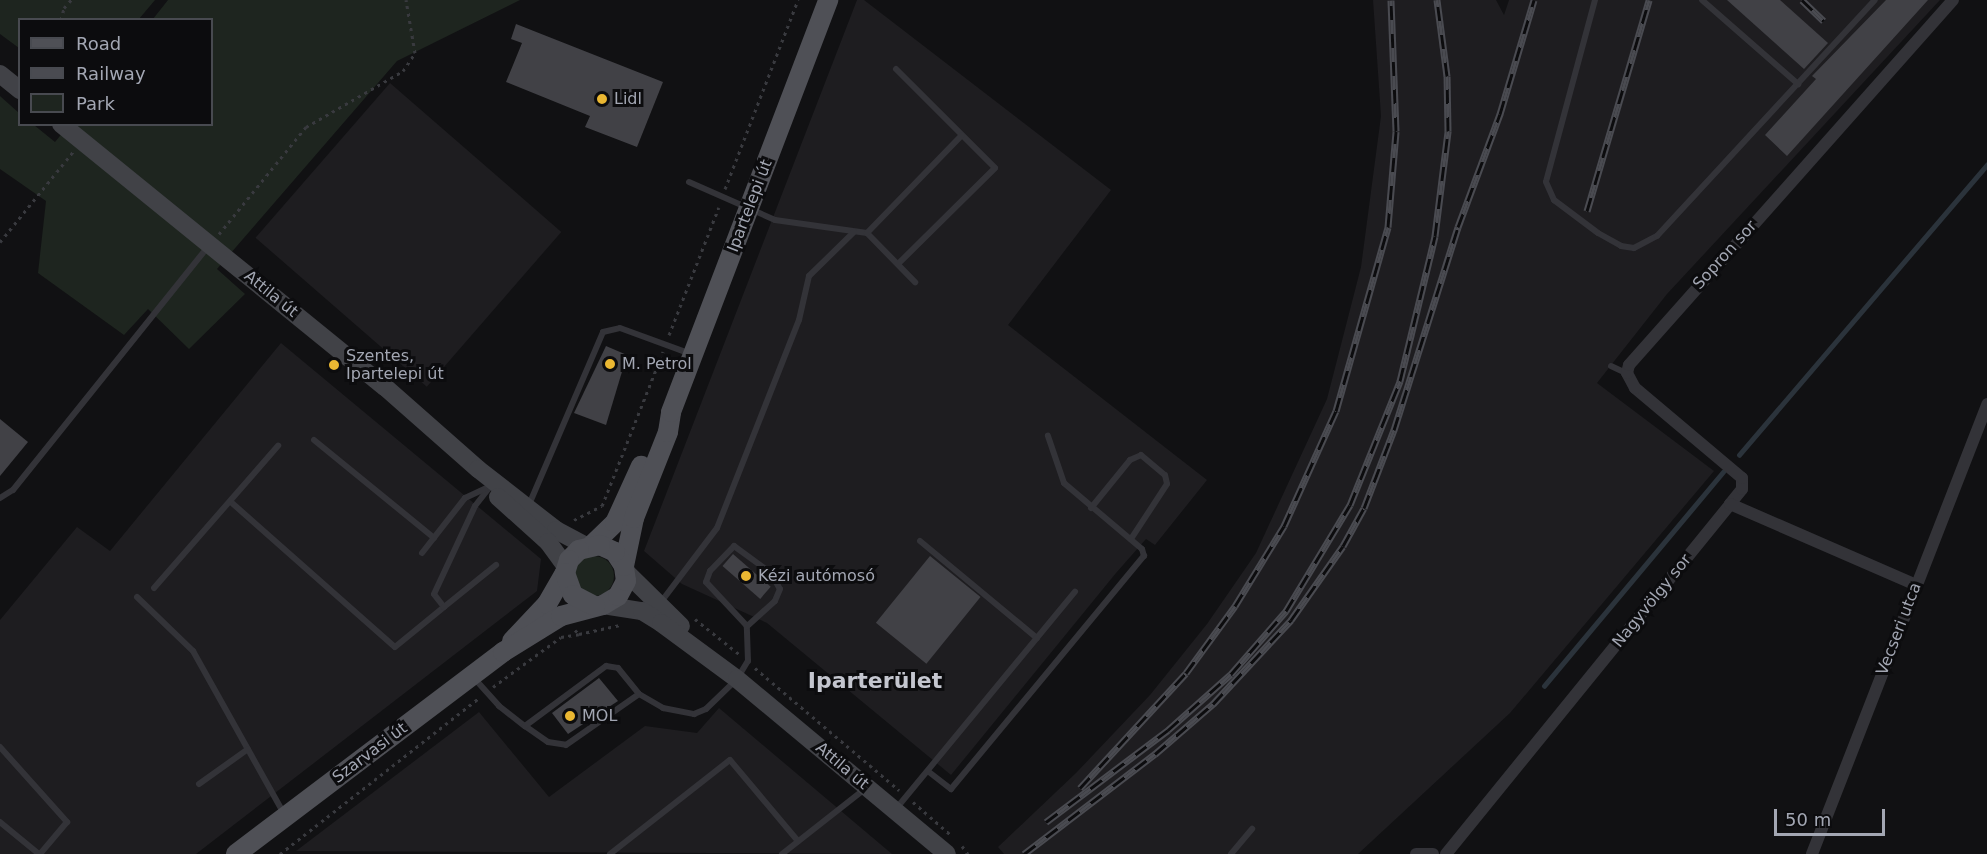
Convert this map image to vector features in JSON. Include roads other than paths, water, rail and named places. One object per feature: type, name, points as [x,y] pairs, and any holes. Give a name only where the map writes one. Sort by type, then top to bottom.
[{"type":"main road","name":"Ipartelepi út","points":[[671,412],[826,1]]},
{"type":"main road","points":[[0,74],[18,88]]},
{"type":"main road","name":"Attila út","points":[[63,126],[210,244],[478,469],[548,542],[566,570]]},
{"type":"main road","points":[[503,652],[547,604],[574,554],[589,546],[615,523],[671,412]]},
{"type":"main road","points":[[503,652],[561,616],[599,605],[623,589],[634,518],[668,432],[671,412]]},
{"type":"main road","name":"Attila út","points":[[492,484],[528,507],[556,530],[589,546]]},
{"type":"main road","points":[[589,546],[608,548],[625,569]]},
{"type":"main road","name":"Attila út","points":[[625,569],[659,605],[737,679]]},
{"type":"main road","points":[[566,570],[573,595],[599,605]]},
{"type":"main road","name":"Attila út","points":[[599,605],[642,611],[737,679],[868,787],[901,803],[947,854]]},
{"type":"main road","name":"Szarvasi út","points":[[237,854],[503,652]]},
{"type":"street","name":"Sopron sor","points":[[1627,373],[1633,359],[1953,0]]},
{"type":"street","points":[[1627,373],[1635,388],[1742,478],[1742,489],[1730,504],[1916,585]]},
{"type":"street","name":"Vecseri utca","points":[[1812,854],[1987,404]]},
{"type":"street","name":"Nagyvölgy sor","points":[[1446,854],[1730,504]]},
{"type":"street","points":[[1416,854],[1433,854]]},
{"type":"lane","points":[[1595,0],[1546,182],[1554,200],[1610,242],[1634,248],[1657,236],[1875,0]]},
{"type":"lane","points":[[1702,0],[1798,84]]},
{"type":"lane","points":[[896,69],[995,168],[898,264]]},
{"type":"lane","points":[[867,233],[962,135]]},
{"type":"lane","points":[[689,183],[775,220],[867,233],[915,282]]},
{"type":"lane","points":[[659,605],[717,528],[799,320],[809,276],[854,232]]},
{"type":"lane","points":[[0,498],[13,490],[210,244]]},
{"type":"lane","points":[[528,507],[599,336],[612,328],[620,328],[693,355]]},
{"type":"lane","points":[[1611,366],[1627,373]]},
{"type":"lane","points":[[929,772],[951,789],[1141,561],[1142,549],[1064,483],[1048,436]]},
{"type":"lane","points":[[314,440],[434,538]]},
{"type":"lane","points":[[154,588],[232,503],[278,446]]},
{"type":"lane","points":[[1092,508],[1130,460],[1141,455],[1164,475],[1167,484],[1131,539]]},
{"type":"lane","points":[[422,554],[470,494],[492,484]]},
{"type":"lane","points":[[444,607],[435,594],[475,506],[492,484]]},
{"type":"lane","points":[[232,503],[395,646],[496,565]]},
{"type":"lane","points":[[920,540],[1037,638]]},
{"type":"lane","points":[[525,726],[606,666],[618,668],[639,694],[663,708],[694,714],[706,709],[737,679],[748,661],[747,626],[706,582],[710,571],[734,546],[771,573],[780,589],[776,601],[747,626]]},
{"type":"lane","points":[[901,803],[929,772],[1075,592]]},
{"type":"lane","points":[[137,597],[193,651],[286,817]]},
{"type":"lane","points":[[472,676],[486,692],[525,726],[548,742],[566,745],[639,694]]},
{"type":"lane","points":[[0,747],[67,822],[40,854],[0,822]]},
{"type":"lane","points":[[199,784],[248,749]]},
{"type":"lane","points":[[610,854],[730,760],[798,842]]},
{"type":"lane","points":[[782,854],[868,787]]},
{"type":"lane","points":[[1232,854],[1252,829]]},
{"type":"waterway","points":[[1739,455],[1987,165]]},
{"type":"waterway","points":[[1544,686],[1723,472]]},
{"type":"railway","points":[[1080,788],[1186,673],[1235,606],[1284,526],[1336,411],[1388,227],[1396,131],[1391,0]]},
{"type":"railway","points":[[1046,822],[1168,730],[1231,674],[1286,611],[1350,505],[1400,381],[1435,236],[1448,131],[1447,76],[1437,0]]},
{"type":"railway","points":[[1024,854],[1155,754],[1213,704],[1291,620],[1343,546],[1364,508],[1394,430],[1458,227],[1500,114],[1534,0]]},
{"type":"railway","points":[[1587,211],[1649,0]]},
{"type":"railway","points":[[1802,0],[1824,21]]},
{"type":"place","name":"Lidl","points":[[602,99]]},
{"type":"place","name":"M. Petrol","points":[[610,364]]},
{"type":"place","name":"Szentes, Ipartelepi út","points":[[334,365]]},
{"type":"place","name":"Kézi autómosó","points":[[746,576]]},
{"type":"place","name":"MOL","points":[[570,716]]},
{"type":"district","name":"Iparterület","points":[[875,681]]}]
